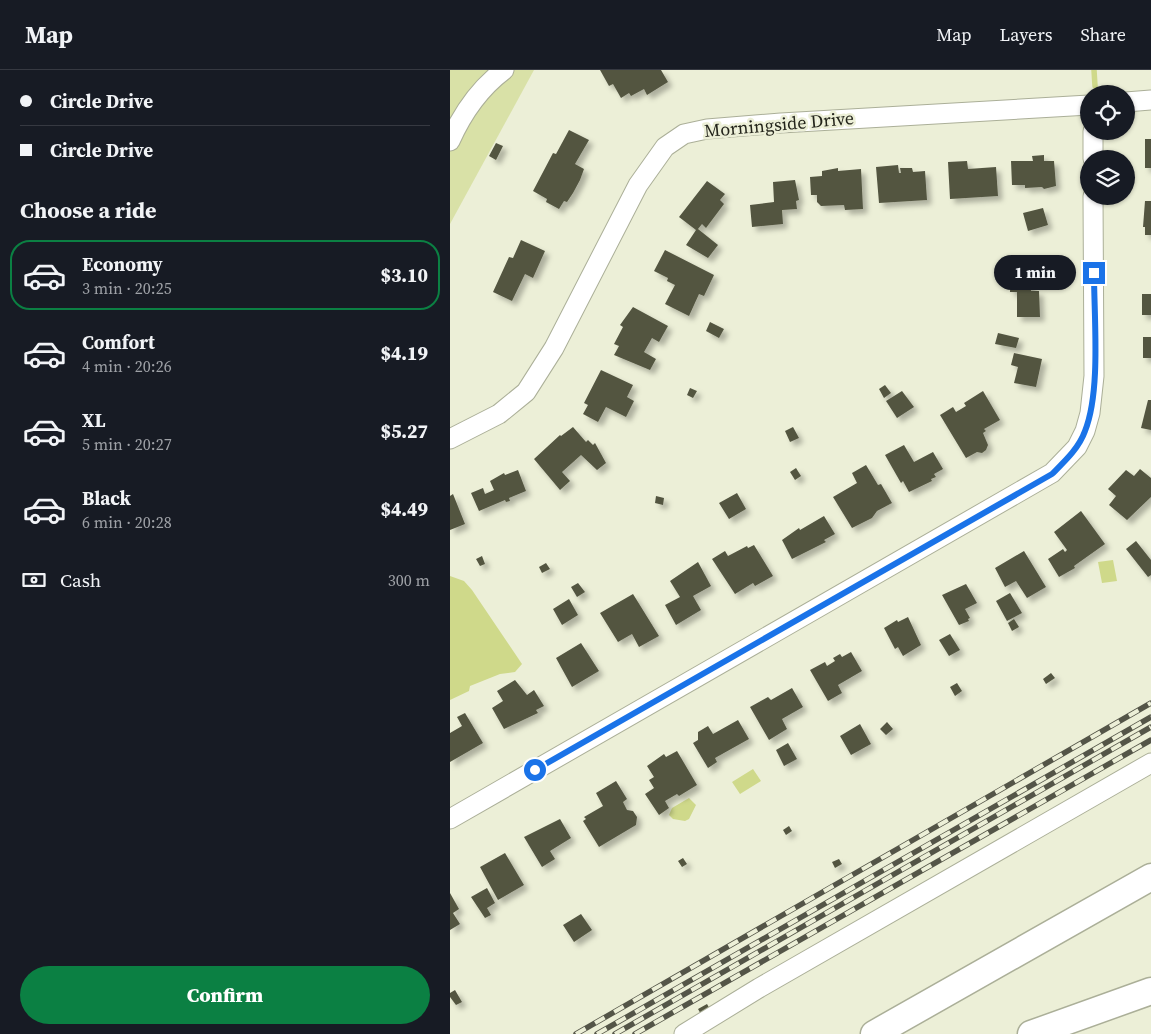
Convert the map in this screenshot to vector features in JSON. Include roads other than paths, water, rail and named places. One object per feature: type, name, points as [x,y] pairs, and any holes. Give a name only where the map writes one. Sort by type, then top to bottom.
[{"type":"highway","points":[[874,1034],[1151,877]]},
{"type":"highway","points":[[1031,1034],[1151,991]]},
{"type":"street","points":[[450,142],[470,104],[491,80],[504,70]]},
{"type":"street","points":[[1135,101],[1151,100]]},
{"type":"street","name":"Morningside Drive","points":[[450,439],[499,414],[526,392],[554,348],[638,186],[665,147],[684,134],[707,129],[801,121],[1080,106]]},
{"type":"street","points":[[450,818],[1052,474],[1066,460],[1085,431],[1093,394],[1093,205]]},
{"type":"street","points":[[684,1034],[720,1014],[760,988],[1151,763]]},
{"type":"waterway","points":[[1094,70],[1095,85]]},
{"type":"railway","points":[[576,1034],[1151,703]]},
{"type":"railway","points":[[597,1034],[1151,717]]},
{"type":"railway","points":[[615,1034],[1151,727]]},
{"type":"railway","points":[[635,1034],[1151,740]]}]
